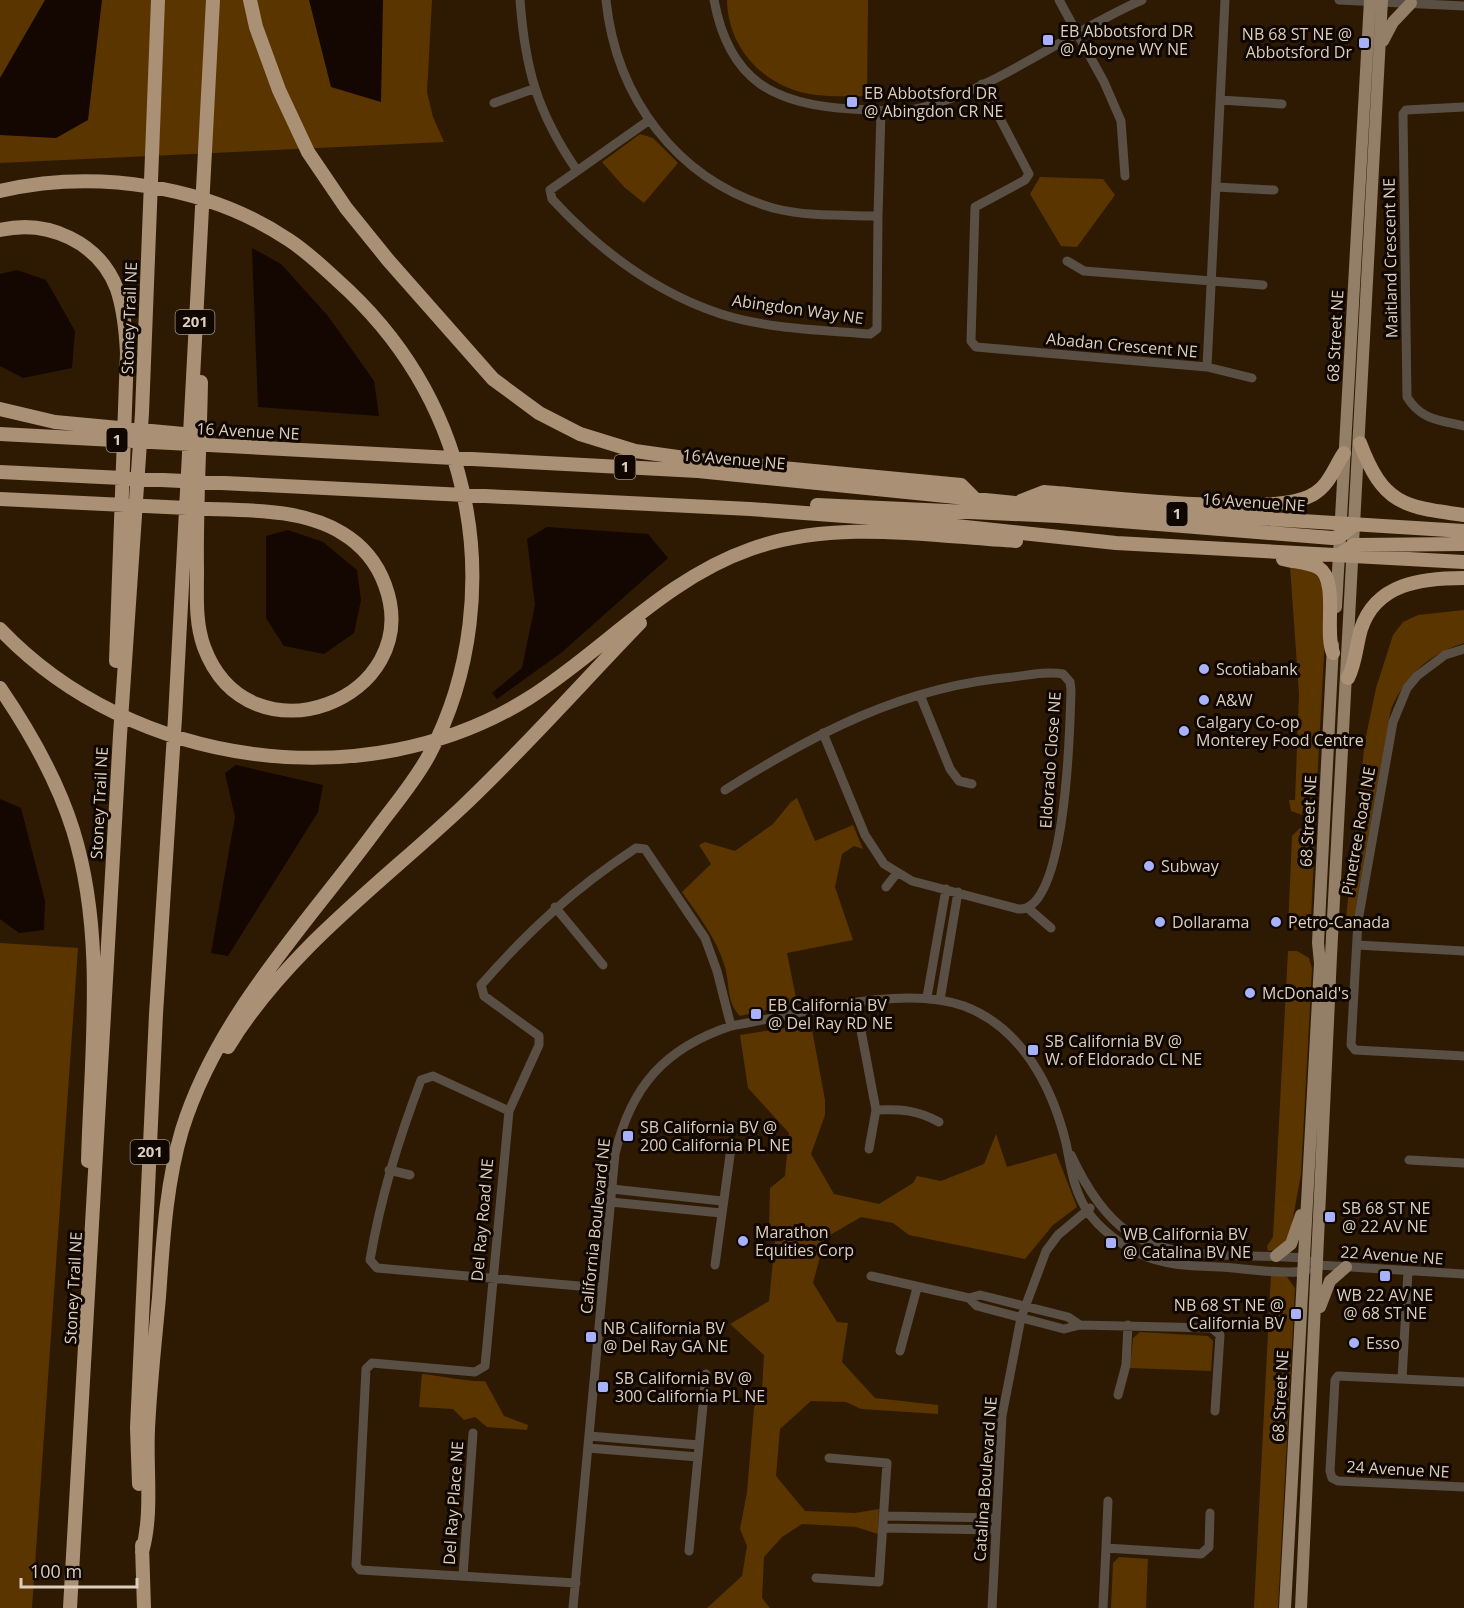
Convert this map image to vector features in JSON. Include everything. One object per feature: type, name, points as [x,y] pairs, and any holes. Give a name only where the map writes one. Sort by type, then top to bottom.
[{"type":"highway","name":"Stoney Trail NE","points":[[70,1608],[87,1349],[118,761],[116,733],[128,521],[142,413],[158,0]]},
{"type":"highway","name":"201","points":[[144,1608],[137,1428],[156,1014],[172,752],[190,531],[203,225],[202,196],[213,0]]},
{"type":"highway","points":[[250,0],[256,27],[293,122],[308,152],[346,208],[388,260],[493,379],[539,412],[580,434],[635,451],[699,460],[962,486],[975,499]]},
{"type":"highway","points":[[0,191],[36,184],[101,182],[138,185],[218,204],[290,240],[318,263],[379,321],[418,375],[447,437],[458,469],[471,533],[471,614],[460,674],[449,711],[420,771],[241,1008],[216,1050],[194,1099],[174,1163],[164,1231],[148,1431],[147,1533],[142,1552]]},
{"type":"highway","points":[[0,230],[29,226],[61,233],[84,245],[111,276],[121,304],[126,339],[124,412],[128,521]]},
{"type":"highway","points":[[0,408],[55,422],[223,438],[235,446]]},
{"type":"highway","name":"16 Avenue NE","points":[[0,434],[698,471],[1015,503],[1340,530]]},
{"type":"highway","points":[[1360,443],[1376,479],[1391,495],[1418,507],[1464,515]]},
{"type":"highway","points":[[1015,503],[1044,492],[1209,503],[1282,505],[1305,499],[1317,492],[1331,476],[1344,453]]},
{"type":"highway","name":"1","points":[[0,472],[750,509],[900,520],[1072,539],[1264,553],[1339,555]]},
{"type":"highway","points":[[0,499],[284,514],[307,519],[340,531],[352,539],[379,570],[390,604],[388,640],[382,655],[362,683],[329,705],[295,712],[261,707],[234,690],[215,670],[200,634],[196,615],[190,531]]},
{"type":"highway","points":[[750,509],[808,505],[938,509],[1340,530],[1355,524],[1464,531]]},
{"type":"highway","points":[[0,628],[33,660],[88,699],[144,726],[180,739],[247,754],[292,758],[354,755],[402,748],[505,712],[553,681],[648,607],[687,580],[751,549],[791,538],[829,532],[1036,543],[1072,539]]},
{"type":"highway","points":[[1339,555],[1354,551],[1464,544]]},
{"type":"highway","points":[[1354,551],[1464,561]]},
{"type":"highway","points":[[1264,553],[1322,570],[1330,587],[1329,643],[1333,653]]},
{"type":"highway","points":[[1348,678],[1354,666],[1366,615],[1389,591],[1409,582],[1464,578]]},
{"type":"highway","points":[[194,1099],[251,1012],[304,952],[468,801],[651,611],[687,580]]},
{"type":"highway","points":[[0,688],[36,746],[63,802],[73,830],[88,902],[94,969],[82,1317],[87,1349]]},
{"type":"main road","name":"68 Street NE","points":[[1300,1608],[1331,968],[1380,48],[1376,1]]},
{"type":"main road","name":"68 Street NE","points":[[1285,1608],[1344,453],[1376,1]]},
{"type":"main road","points":[[1380,48],[1393,21],[1411,3]]},
{"type":"main road","points":[[1276,1256],[1291,1244],[1307,1193]]},
{"type":"main road","points":[[1315,1323],[1330,1281],[1346,1267]]},
{"type":"street","points":[[520,0],[524,44],[533,89],[557,142],[576,170]]},
{"type":"street","points":[[606,0],[609,27],[619,64],[632,94],[648,121],[683,158],[709,179],[737,195],[775,208],[809,214],[878,216],[881,111]]},
{"type":"street","points":[[714,0],[729,51],[754,81],[788,100],[829,108],[881,111],[915,109],[982,84],[1107,15],[1142,0]]},
{"type":"street","points":[[1059,0],[1104,82],[1121,121],[1125,176]]},
{"type":"street","name":"Abadan Crescent NE","points":[[982,84],[1029,174],[1025,180],[975,207],[971,342],[976,347],[1207,367],[1225,0]]},
{"type":"street","points":[[1339,0],[1464,6]]},
{"type":"street","points":[[494,103],[533,89]]},
{"type":"street","points":[[1220,100],[1282,104]]},
{"type":"street","name":"Maitland Crescent NE","points":[[1464,107],[1406,110],[1403,114],[1407,397],[1415,410],[1428,417],[1464,426]]},
{"type":"street","name":"Abingdon Way NE","points":[[648,121],[550,190],[552,199],[604,251],[681,298],[722,314],[762,322],[870,334],[877,329],[878,216]]},
{"type":"street","points":[[1216,187],[1274,190]]},
{"type":"street","points":[[1067,261],[1084,271],[1263,285]]},
{"type":"street","points":[[1207,367],[1252,378]]},
{"type":"street","name":"Pinetree Road NE","points":[[1464,649],[1445,655],[1417,676],[1407,688],[1393,722],[1358,921],[1351,1045],[1355,1050],[1464,1056]]},
{"type":"street","name":"Eldorado Close NE","points":[[725,790],[784,753],[865,712],[964,683],[1058,673],[1067,676],[1070,682],[1062,825],[1040,894],[1029,909]]},
{"type":"street","points":[[920,695],[950,769],[958,781],[972,784]]},
{"type":"street","points":[[823,733],[865,835],[884,864],[912,882],[1018,909],[1029,909],[1051,928]]},
{"type":"street","name":"Del Ray Road NE","points":[[576,1583],[360,1570],[356,1565],[366,1369],[372,1363],[475,1372],[485,1366],[509,1111],[522,1076],[539,1045],[538,1036],[484,996],[481,986],[555,907],[590,879],[636,848],[645,849],[705,938],[717,971],[731,1026]]},
{"type":"street","points":[[886,887],[897,873]]},
{"type":"street","points":[[927,997],[946,890]]},
{"type":"street","points":[[940,1000],[958,892]]},
{"type":"street","points":[[555,907],[603,965]]},
{"type":"street","points":[[1357,945],[1464,951]]},
{"type":"street","name":"California Boulevard NE","points":[[573,1608],[615,1154],[622,1125],[641,1089],[656,1069],[679,1050],[706,1035],[731,1026],[890,997],[927,997],[965,1006],[989,1020],[1025,1051],[1042,1078],[1065,1143],[1080,1174],[1099,1202],[1128,1233],[1166,1248],[1303,1258],[1318,1265]]},
{"type":"street","points":[[856,1004],[876,1110],[869,1149]]},
{"type":"street","points":[[509,1111],[433,1076],[421,1080],[389,1170],[370,1260],[376,1268],[602,1288]]},
{"type":"street","points":[[876,1110],[903,1108],[922,1112],[939,1122]]},
{"type":"street","name":"California Boulevard NE","points":[[1065,1143],[1073,1182],[1087,1210],[1096,1223],[1124,1245],[1142,1255],[1162,1262],[1197,1266],[1303,1272],[1318,1265]]},
{"type":"street","points":[[715,1265],[731,1148]]},
{"type":"street","points":[[1409,1160],[1464,1163]]},
{"type":"street","points":[[389,1170],[410,1175]]},
{"type":"street","points":[[612,1189],[722,1201]]},
{"type":"street","points":[[611,1202],[721,1213]]},
{"type":"street","name":"Catalina Boulevard NE","points":[[992,1608],[1002,1416],[1024,1306],[1046,1251],[1058,1235],[1099,1202]]},
{"type":"street","name":"22 Avenue NE","points":[[1318,1265],[1464,1274]]},
{"type":"street","points":[[1408,1271],[1402,1379],[1464,1382]]},
{"type":"street","points":[[871,1276],[969,1298],[980,1295],[1068,1317],[1080,1325]]},
{"type":"street","points":[[900,1351],[917,1288]]},
{"type":"street","points":[[969,1298],[977,1306],[1064,1329],[1080,1325],[1212,1328],[1220,1335],[1215,1411]]},
{"type":"street","points":[[1118,1395],[1126,1365],[1128,1325]]},
{"type":"street","points":[[689,1551],[706,1374]]},
{"type":"street","name":"24 Avenue NE","points":[[1402,1379],[1338,1376],[1335,1380],[1332,1478],[1338,1481],[1464,1487]]},
{"type":"street","name":"Del Ray Place NE","points":[[463,1576],[473,1433]]},
{"type":"street","points":[[589,1436],[699,1445]]},
{"type":"street","points":[[588,1448],[698,1457]]},
{"type":"street","points":[[816,1578],[879,1582],[887,1463],[829,1458]]},
{"type":"street","points":[[1103,1608],[1108,1501]]},
{"type":"street","points":[[1106,1548],[1201,1554],[1209,1547],[1210,1513]]},
{"type":"street","points":[[885,1516],[997,1518]]},
{"type":"street","points":[[884,1528],[996,1530]]},
{"type":"shaded area","points":[[0,0],[432,0],[427,92],[433,117],[444,142],[0,163]]},
{"type":"shaded area","points":[[45,0],[102,0],[88,120],[56,138],[0,135],[0,78]]},
{"type":"shaded area","points":[[309,0],[383,0],[381,102],[331,87]]},
{"type":"shaded area","points":[[727,0],[868,0],[867,96],[816,95],[782,85],[767,76],[743,51],[734,36]]},
{"type":"shaded area","points":[[640,134],[653,138],[678,163],[644,203],[624,187],[602,162]]},
{"type":"shaded area","points":[[1040,177],[1103,179],[1115,195],[1077,247],[1061,246],[1030,194]]},
{"type":"shaded area","points":[[252,248],[281,264],[328,316],[374,381],[379,416],[258,407]]},
{"type":"shaded area","points":[[17,270],[46,280],[75,331],[72,368],[23,378],[0,366],[0,274]]},
{"type":"shaded area","points":[[547,527],[648,534],[668,558],[561,653],[497,699],[492,693],[522,668],[535,605],[527,539]]},
{"type":"shaded area","points":[[288,530],[323,542],[357,570],[361,600],[354,633],[324,654],[284,646],[266,618],[266,536]]},
{"type":"shaded area","points":[[1290,566],[1306,569],[1316,575],[1322,584],[1327,600],[1316,802],[1306,811],[1302,811],[1302,815],[1291,811],[1289,800],[1295,800],[1299,694]]},
{"type":"shaded area","points":[[1464,610],[1464,643],[1440,653],[1420,667],[1404,686],[1391,709],[1352,929],[1345,928],[1365,741],[1376,688],[1393,635],[1403,622],[1418,615]]},
{"type":"shaded area","points":[[236,765],[323,785],[318,812],[228,956],[211,953],[235,817],[225,773]]},
{"type":"shaded area","points":[[797,798],[815,841],[853,825],[863,849],[854,846],[842,854],[835,887],[853,940],[787,953],[797,1003],[740,1016],[730,999],[722,957],[682,892],[711,864],[699,845],[705,842],[735,851],[773,824]]},
{"type":"shaded area","points":[[0,799],[21,808],[45,901],[44,930],[19,933],[0,919]]},
{"type":"shaded area","points":[[1300,828],[1315,838],[1311,917],[1302,929],[1294,930],[1288,927],[1292,836]]},
{"type":"shaded area","points":[[0,943],[78,948],[32,1608],[0,1608]]},
{"type":"shaded area","points":[[1288,951],[1297,951],[1309,958],[1312,968],[1301,1174],[1289,1240],[1276,1250],[1268,1251],[1267,1246],[1273,1237]]},
{"type":"shaded area","points":[[811,1024],[825,1100],[825,1115],[811,1154],[834,1194],[879,1204],[913,1183],[917,1176],[941,1181],[984,1164],[996,1134],[1007,1167],[1056,1153],[1077,1207],[1053,1225],[1025,1259],[909,1235],[893,1223],[861,1217],[825,1238],[813,1283],[837,1322],[848,1323],[842,1362],[875,1398],[938,1405],[938,1414],[861,1409],[846,1402],[811,1401],[780,1429],[776,1476],[805,1511],[855,1513],[879,1509],[878,1534],[856,1527],[802,1524],[782,1537],[764,1557],[762,1598],[770,1608],[707,1608],[742,1576],[747,1546],[740,1529],[747,1492],[754,1408],[762,1390],[764,1355],[730,1324],[769,1301],[775,1241],[769,1232],[770,1188],[785,1176],[789,1133],[748,1088],[740,1035]]},
{"type":"shaded area","points":[[1271,1274],[1287,1277],[1295,1288],[1278,1608],[1254,1608]]},
{"type":"shaded area","points":[[1140,1332],[1208,1336],[1213,1341],[1211,1371],[1130,1368],[1133,1338]]},
{"type":"shaded area","points":[[422,1374],[485,1381],[504,1416],[528,1425],[527,1430],[487,1427],[475,1417],[464,1420],[453,1409],[419,1407]]},
{"type":"shaded area","points":[[1119,1557],[1148,1559],[1146,1608],[1111,1608],[1113,1563]]},
{"type":"place","name":"EB Abbotsford DR @ Aboyne WY NE","points":[[1048,40]]},
{"type":"place","name":"NB 68 ST NE @ Abbotsford Dr","points":[[1364,43]]},
{"type":"place","name":"EB Abbotsford DR @ Abingdon CR NE","points":[[852,102]]},
{"type":"place","name":"Scotiabank","points":[[1204,669]]},
{"type":"place","name":"A&W","points":[[1204,700]]},
{"type":"place","name":"Calgary Co-op Monterey Food Centre","points":[[1184,731]]},
{"type":"place","name":"Subway","points":[[1149,866]]},
{"type":"place","name":"Dollarama","points":[[1160,922]]},
{"type":"place","name":"Petro-Canada","points":[[1276,922]]},
{"type":"place","name":"McDonald's","points":[[1250,993]]},
{"type":"place","name":"EB California BV @ Del Ray RD NE","points":[[756,1014]]},
{"type":"place","name":"SB California BV @ W. of Eldorado CL NE","points":[[1033,1050]]},
{"type":"place","name":"SB California BV @ 200 California PL NE","points":[[628,1136]]},
{"type":"place","name":"SB 68 ST NE @ 22 AV NE","points":[[1330,1217]]},
{"type":"place","name":"Marathon Equities Corp","points":[[743,1241]]},
{"type":"place","name":"WB California BV @ Catalina BV NE","points":[[1111,1243]]},
{"type":"place","name":"WB 22 AV NE @ 68 ST NE","points":[[1385,1276]]},
{"type":"place","name":"NB 68 ST NE @ California BV","points":[[1296,1314]]},
{"type":"place","name":"NB California BV @ Del Ray GA NE","points":[[591,1337]]},
{"type":"place","name":"Esso","points":[[1354,1343]]},
{"type":"place","name":"SB California BV @ 300 California PL NE","points":[[603,1387]]}]
